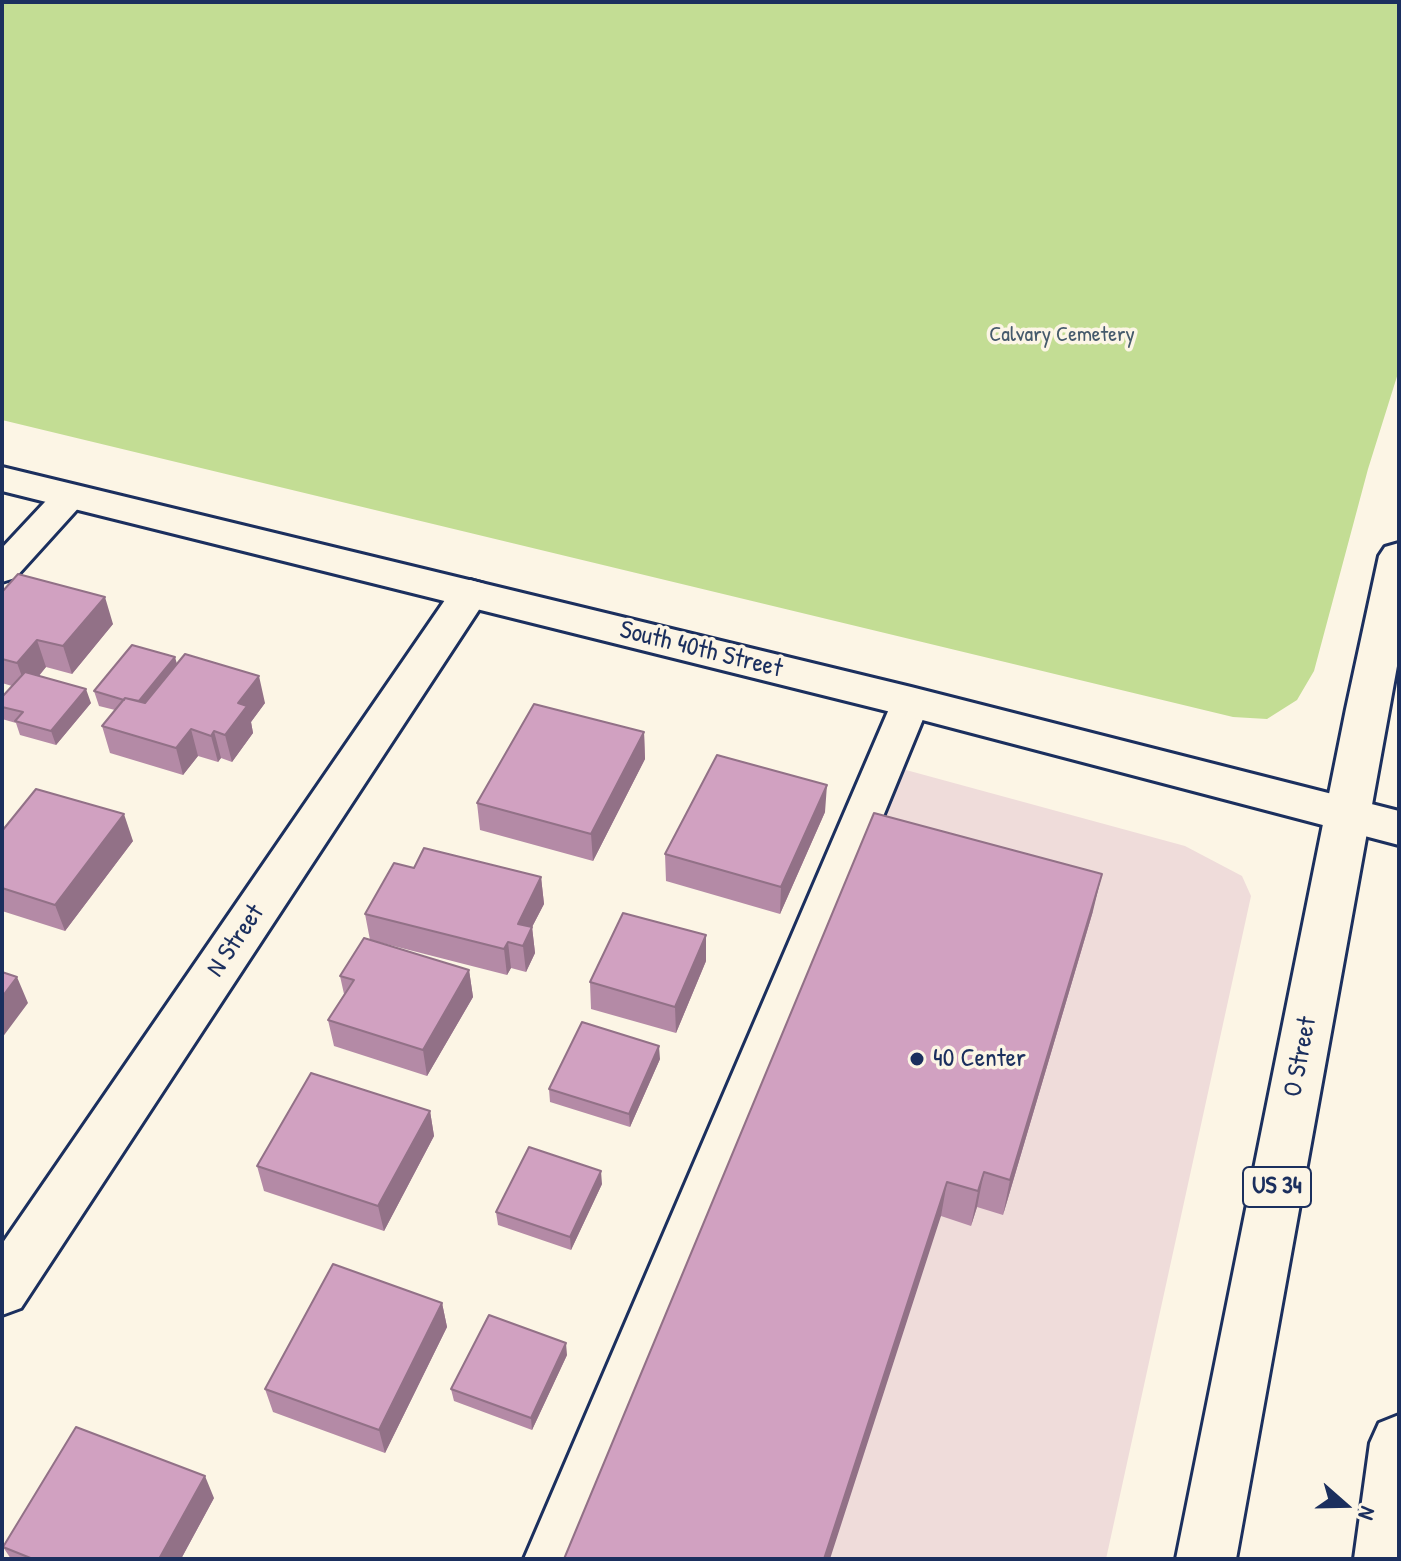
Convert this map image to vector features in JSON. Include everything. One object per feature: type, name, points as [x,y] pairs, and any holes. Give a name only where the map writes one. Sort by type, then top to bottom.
[{"type":"main road","name":"South 40th Street","points":[[2,479],[911,702],[1399,828]]},
{"type":"main road","name":"O Street","points":[[1206,1559],[1399,556]]},
{"type":"main road","name":"N Street","points":[[2,1290],[470,593]]},
{"type":"main road","points":[[1384,1559],[1399,1443]]},
{"type":"lane","points":[[2,570],[70,496]]},
{"type":"lane","points":[[551,1559],[911,702]]},
{"type":"shaded area","points":[[884,764],[1185,846],[1242,876],[1251,896],[1106,1559],[551,1559]]},
{"type":"green space","name":"Calvary Cemetery","points":[[2,2],[1399,2],[1399,370],[1368,469],[1314,671],[1297,700],[1267,719],[1233,717],[2,420]]},
{"type":"building","points":[[18,574],[105,597],[63,646],[37,640],[17,663],[2,659],[2,592]]},
{"type":"building","points":[[132,645],[175,657],[139,701],[94,691]]},
{"type":"building","points":[[185,654],[259,676],[238,703],[247,706],[225,735],[214,731],[211,736],[191,729],[176,748],[102,726],[125,698],[145,703]]},
{"type":"building","points":[[25,672],[86,689],[51,731],[15,721],[23,712],[2,707],[2,697]]},
{"type":"building","points":[[534,704],[644,732],[591,834],[477,803]]},
{"type":"building","points":[[717,755],[827,785],[781,887],[665,854]]},
{"type":"building","points":[[36,789],[124,814],[55,905],[2,888],[2,831]]},
{"type":"building","name":"40 Center","points":[[874,813],[1102,874],[1010,1180],[984,1172],[978,1191],[947,1182],[824,1559],[564,1559]]},
{"type":"building","points":[[424,848],[541,877],[518,924],[532,927],[523,946],[508,942],[504,949],[365,914],[394,863],[414,868]]},
{"type":"building","points":[[623,913],[706,935],[675,1007],[590,982]]},
{"type":"building","points":[[364,938],[469,970],[423,1050],[328,1020],[354,980],[340,976]]},
{"type":"building","points":[[2,972],[17,977],[2,997]]},
{"type":"building","points":[[582,1022],[659,1046],[629,1114],[549,1089]]},
{"type":"building","points":[[311,1073],[430,1111],[378,1206],[257,1166]]},
{"type":"building","points":[[529,1147],[601,1171],[570,1237],[496,1212]]},
{"type":"building","points":[[333,1264],[442,1303],[379,1430],[265,1389]]},
{"type":"building","points":[[489,1315],[566,1343],[531,1418],[451,1389]]},
{"type":"building","points":[[76,1427],[205,1476],[159,1559],[33,1559],[3,1547]]},
{"type":"place","name":"40 Center","points":[[917,1059]]}]
